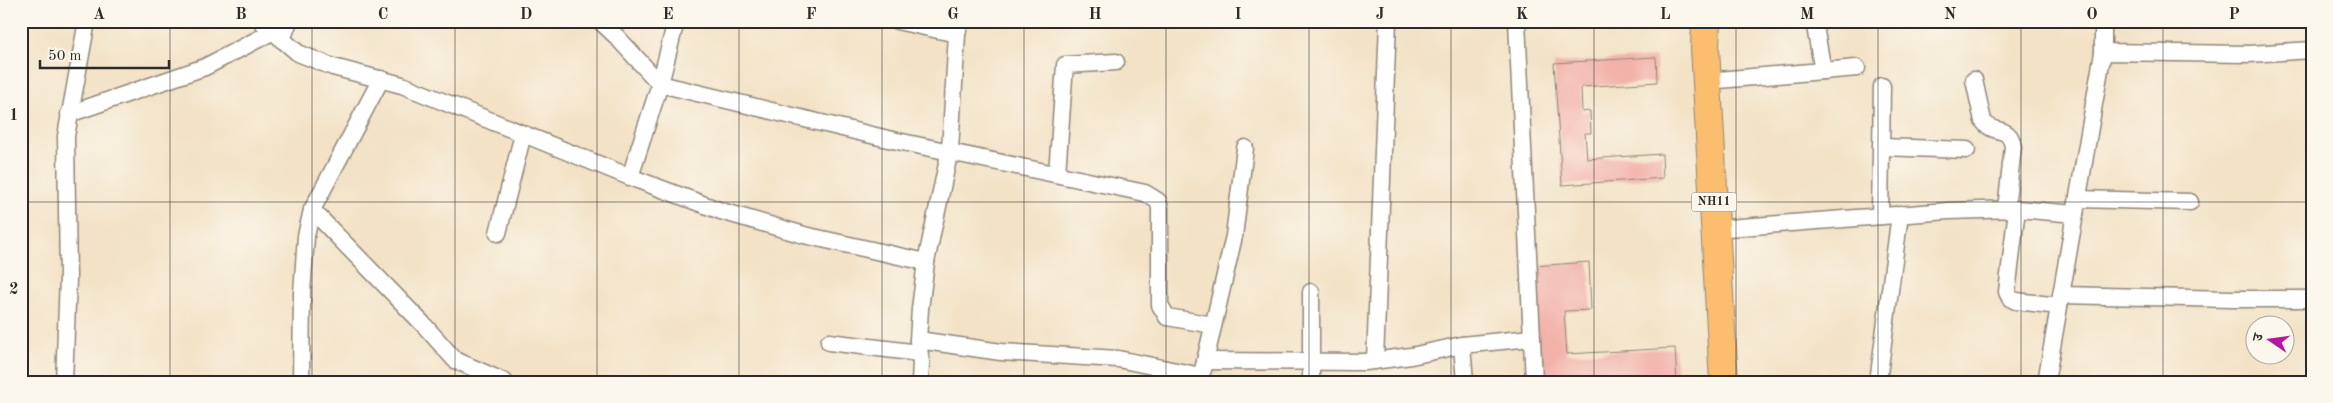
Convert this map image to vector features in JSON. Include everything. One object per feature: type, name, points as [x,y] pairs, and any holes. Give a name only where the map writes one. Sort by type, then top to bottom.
[{"type":"highway","name":"NH11","points":[[1706,21],[1707,81],[1724,382]]},
{"type":"street","points":[[64,382],[68,278],[66,154],[69,114],[87,21]]},
{"type":"street","points":[[69,114],[205,67],[289,21]]},
{"type":"street","points":[[600,21],[660,84],[888,139],[950,150],[1145,193],[1158,201],[1160,305],[1162,311],[1166,317],[1213,325]]},
{"type":"street","points":[[630,177],[660,84],[676,21]]},
{"type":"street","points":[[898,21],[958,28],[950,150],[926,262],[918,347],[920,382]]},
{"type":"street","points":[[1375,361],[1388,21]]},
{"type":"street","points":[[1517,21],[1534,382]]},
{"type":"street","points":[[1814,21],[1824,71]]},
{"type":"street","points":[[2046,382],[2103,52],[2103,21]]},
{"type":"street","points":[[272,31],[298,53],[333,67],[402,85],[630,177],[721,211],[804,235],[926,262]]},
{"type":"street","points":[[2103,52],[2249,54],[2312,50]]},
{"type":"street","points":[[1056,173],[1064,65],[1116,62]]},
{"type":"street","points":[[1707,81],[1857,68]]},
{"type":"street","points":[[301,382],[304,255],[307,222],[381,79]]},
{"type":"street","points":[[1974,80],[1983,121],[1987,126],[2009,134],[2012,138],[2007,292],[2010,298],[2016,301],[2312,299]]},
{"type":"street","points":[[1880,216],[1882,86]]},
{"type":"street","points":[[498,233],[523,134]]},
{"type":"street","points":[[1881,147],[1967,150]]},
{"type":"street","points":[[1202,373],[1234,236],[1245,148]]},
{"type":"street","points":[[1715,229],[1900,214],[2190,202]]},
{"type":"street","points":[[312,210],[423,324],[455,360],[505,382]]},
{"type":"street","points":[[1878,382],[1900,214]]},
{"type":"street","points":[[1311,292],[1311,382]]},
{"type":"street","points":[[829,342],[1118,359],[1202,373],[1311,361],[1375,361],[1411,356],[1462,345],[1531,338]]},
{"type":"street","points":[[1462,345],[1465,382]]},
{"type":"building","points":[[1656,57],[1657,82],[1581,87],[1582,112],[1590,111],[1591,133],[1585,133],[1587,159],[1662,154],[1663,178],[1562,185],[1554,63]]},
{"type":"building","points":[[1589,262],[1591,310],[1564,311],[1567,354],[1675,348],[1677,382],[1540,382],[1533,266]]}]
